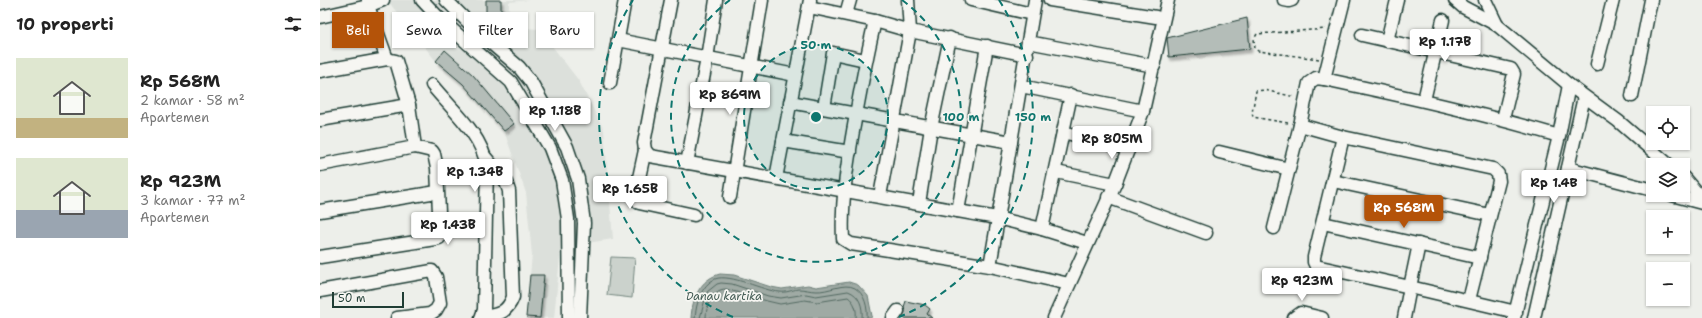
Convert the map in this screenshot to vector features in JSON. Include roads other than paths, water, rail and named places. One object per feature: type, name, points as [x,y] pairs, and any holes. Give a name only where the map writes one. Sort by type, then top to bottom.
[{"type":"street","points":[[320,17],[383,0]]},
{"type":"street","points":[[422,0],[437,16],[511,82],[550,148],[562,180],[568,220],[569,318]]},
{"type":"street","points":[[446,0],[519,67],[531,82],[568,147],[578,179],[584,223],[580,318]]},
{"type":"street","points":[[610,83],[625,0]]},
{"type":"street","points":[[671,0],[644,143],[645,150],[635,196],[640,203],[694,215]]},
{"type":"street","points":[[687,163],[707,58],[716,0]]},
{"type":"street","points":[[730,197],[750,66],[762,0]]},
{"type":"street","points":[[846,14],[850,0]]},
{"type":"street","points":[[880,196],[910,31],[908,0]]},
{"type":"street","points":[[972,0],[1032,14]]},
{"type":"street","points":[[990,266],[997,218],[1027,55],[1035,0]]},
{"type":"street","points":[[1055,0],[1156,17]]},
{"type":"street","points":[[1054,318],[1068,284],[1115,184],[1143,111],[1168,0]]},
{"type":"street","points":[[1284,0],[1292,0]]},
{"type":"street","points":[[1324,79],[1344,0]]},
{"type":"street","points":[[1387,41],[1397,0]]},
{"type":"street","points":[[1454,0],[1463,7],[1497,25],[1569,85],[1618,121],[1662,158]]},
{"type":"street","points":[[1485,0],[1497,25]]},
{"type":"street","points":[[1598,64],[1613,0]]},
{"type":"street","points":[[1632,96],[1650,0]]},
{"type":"street","points":[[368,3],[387,59]]},
{"type":"street","points":[[776,178],[809,3],[910,31],[1027,55]]},
{"type":"street","points":[[1424,100],[1443,20]]},
{"type":"street","points":[[875,21],[865,60],[844,190],[843,239],[846,242],[990,266],[1068,284]]},
{"type":"street","points":[[1362,35],[1435,53],[1511,69],[1514,74],[1503,119]]},
{"type":"street","points":[[919,203],[931,128],[950,38]]},
{"type":"street","points":[[618,40],[795,75]]},
{"type":"street","points":[[1028,42],[1154,66]]},
{"type":"street","points":[[958,211],[988,46]]},
{"type":"street","points":[[824,108],[833,53],[865,60]]},
{"type":"street","points":[[320,71],[387,59],[396,61],[409,104],[415,147]]},
{"type":"street","points":[[1274,228],[1310,81],[1316,78],[1424,100],[1503,119],[1559,136]]},
{"type":"street","points":[[432,85],[459,114],[481,147],[486,158],[506,182],[509,191],[513,297],[510,306],[505,310],[497,315],[482,318],[487,190],[486,158]]},
{"type":"street","points":[[1343,136],[1314,257],[1316,266],[1469,300],[1515,315],[1559,136],[1569,85]]},
{"type":"street","points":[[1021,86],[1071,95],[1143,111]]},
{"type":"street","points":[[1042,229],[1056,172],[1071,95]]},
{"type":"street","points":[[1534,318],[1584,97]]},
{"type":"street","points":[[790,102],[1011,142]]},
{"type":"street","points":[[320,120],[409,104]]},
{"type":"street","points":[[1300,124],[1343,136],[1493,169],[1498,174],[1499,181],[1469,300]]},
{"type":"street","points":[[1063,132],[1129,149]]},
{"type":"street","points":[[782,141],[850,152]]},
{"type":"street","points":[[320,165],[415,147],[432,151],[437,168],[440,235],[438,239],[320,258]]},
{"type":"street","points":[[645,150],[650,156],[997,218],[1042,229],[1087,243]]},
{"type":"street","points":[[1219,152],[1289,170]]},
{"type":"street","points":[[1568,168],[1646,188]]},
{"type":"street","points":[[1056,172],[1115,184]]},
{"type":"street","points":[[1333,181],[1490,214]]},
{"type":"street","points":[[1690,185],[1702,199]]},
{"type":"street","points":[[320,211],[437,192]]},
{"type":"street","points":[[1108,197],[1206,233]]},
{"type":"street","points":[[1690,200],[1702,203]]},
{"type":"street","points":[[1323,223],[1480,258]]},
{"type":"street","points":[[1404,318],[1419,244]]},
{"type":"street","points":[[320,291],[432,271],[436,277],[440,303],[436,310],[430,314],[397,318]]},
{"type":"street","points":[[1294,318],[1301,313],[1322,318]]},
{"type":"water","name":"Danau kartika","points":[[720,274],[734,275],[782,289],[808,285],[816,287],[849,282],[858,285],[868,296],[872,316],[871,318],[691,318],[693,304],[698,291],[707,280]]}]
